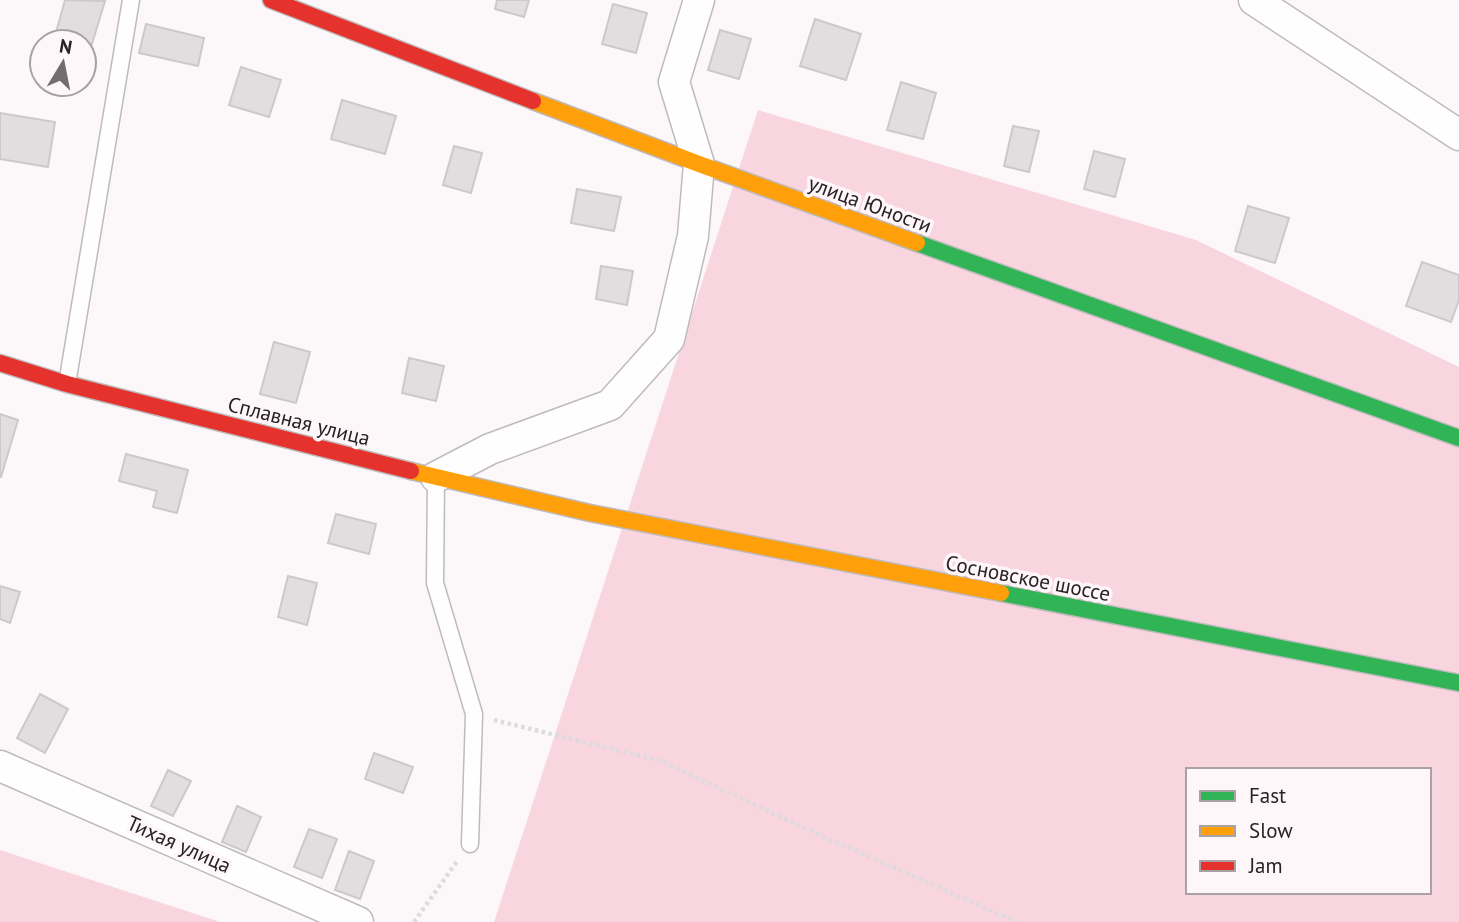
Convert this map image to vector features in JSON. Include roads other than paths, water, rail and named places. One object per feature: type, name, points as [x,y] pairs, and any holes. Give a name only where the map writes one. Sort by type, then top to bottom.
[{"type":"street","name":"улица Юности","points":[[271,0],[699,164],[1459,438]]},
{"type":"street","points":[[436,477],[490,449],[610,405],[669,339],[693,236],[699,164],[674,82],[699,0]]},
{"type":"street","points":[[1254,0],[1459,135]]},
{"type":"street","name":"Сплавная улица","points":[[0,363],[67,384],[590,513]]},
{"type":"street","name":"Сосновское шоссе","points":[[590,513],[1459,683]]},
{"type":"street","name":"Тихая улица","points":[[0,766],[358,922]]},
{"type":"lane","points":[[67,384],[131,0]]},
{"type":"lane","points":[[436,477],[435,583],[474,714],[470,844]]}]
